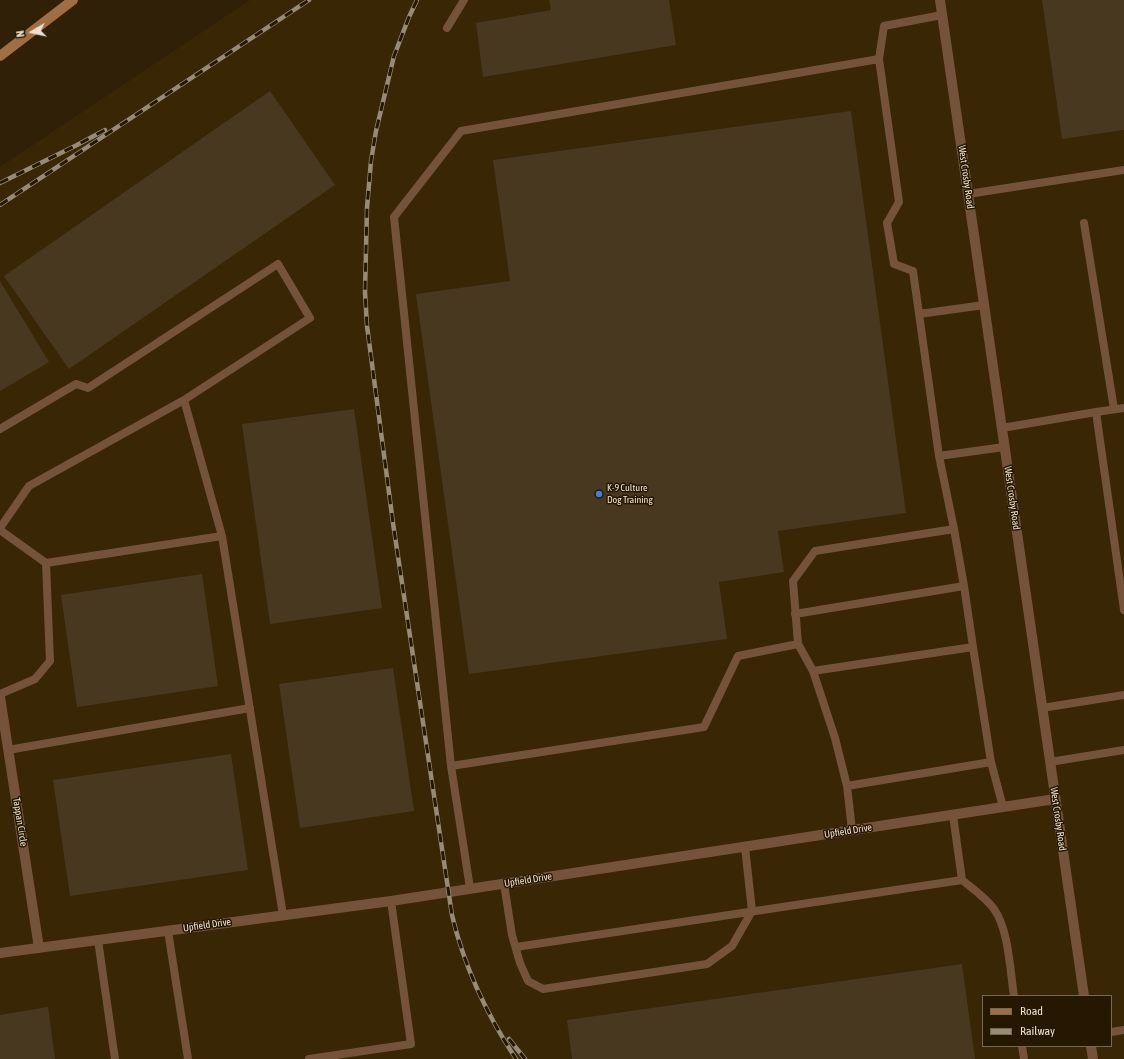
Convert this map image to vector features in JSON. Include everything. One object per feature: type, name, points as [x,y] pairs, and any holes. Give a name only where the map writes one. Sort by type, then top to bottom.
[{"type":"main road","points":[[0,56],[73,0]]},
{"type":"street","name":"West Crosby Road","points":[[940,0],[1084,995]]},
{"type":"street","name":"Tappan Circle","points":[[0,695],[3,734],[8,750],[39,948]]},
{"type":"street","name":"Upfield Drive","points":[[0,954],[390,901],[1055,799]]},
{"type":"street","points":[[1091,1047],[1093,1059]]},
{"type":"lane","points":[[447,28],[464,0]]},
{"type":"lane","points":[[942,15],[884,26],[879,60],[899,202],[887,223],[894,264],[913,271],[939,456],[964,586],[991,762],[1003,807]]},
{"type":"lane","points":[[470,888],[451,766],[394,217],[461,131],[879,60]]},
{"type":"lane","points":[[968,194],[1124,170]]},
{"type":"lane","points":[[1084,223],[1114,409]]},
{"type":"lane","points":[[0,429],[76,384],[88,388],[278,264],[310,318],[184,400],[29,486],[0,529],[46,563],[222,536]]},
{"type":"lane","points":[[919,314],[984,304]]},
{"type":"lane","points":[[184,400],[222,536],[283,915]]},
{"type":"lane","points":[[1002,428],[1124,408]]},
{"type":"lane","points":[[1096,412],[1124,610]]},
{"type":"lane","points":[[939,456],[1004,447]]},
{"type":"lane","points":[[852,830],[847,786],[835,738],[813,671],[798,644],[793,581],[814,551],[954,529]]},
{"type":"lane","points":[[0,695],[35,678],[50,661],[46,563]]},
{"type":"lane","points":[[796,614],[964,586]]},
{"type":"lane","points":[[451,766],[704,727],[738,656],[798,644]]},
{"type":"lane","points":[[813,671],[973,647]]},
{"type":"lane","points":[[1042,708],[1124,695]]},
{"type":"lane","points":[[8,750],[250,708]]},
{"type":"lane","points":[[1050,762],[1124,750]]},
{"type":"lane","points":[[847,786],[991,762]]},
{"type":"lane","points":[[953,815],[962,880],[982,896],[995,910],[1004,930],[1014,995]]},
{"type":"lane","points":[[504,884],[512,935],[520,963],[528,981],[542,989],[707,964],[732,946],[752,912],[745,847]]},
{"type":"lane","points":[[516,947],[962,880]]},
{"type":"lane","points":[[309,1059],[411,1044],[390,901]]},
{"type":"lane","points":[[168,931],[188,1059]]},
{"type":"lane","points":[[98,940],[115,1059]]},
{"type":"lane","points":[[1112,1032],[1124,1030]]},
{"type":"lane","points":[[1022,1047],[1024,1059]]},
{"type":"shaded area","points":[[250,0],[1124,0],[1124,1059],[0,1059],[0,167]]},
{"type":"building","points":[[549,0],[669,0],[676,45],[483,77],[476,23],[551,10]]},
{"type":"building","points":[[1042,0],[1124,0],[1124,130],[1062,139]]},
{"type":"building","points":[[270,91],[335,185],[69,369],[4,276]]},
{"type":"building","points":[[851,111],[906,513],[778,531],[784,572],[719,582],[727,639],[469,674],[416,294],[510,281],[493,160]]},
{"type":"building","points":[[0,281],[49,362],[0,391]]},
{"type":"building","points":[[354,409],[382,608],[270,624],[242,424]]},
{"type":"building","points":[[202,574],[218,686],[77,707],[61,595]]},
{"type":"building","points":[[393,668],[414,811],[300,828],[279,684]]},
{"type":"building","points":[[231,754],[248,870],[70,896],[53,780]]},
{"type":"building","points":[[962,964],[975,1059],[572,1059],[567,1020]]},
{"type":"building","points":[[48,1007],[55,1059],[0,1059],[0,1015]]},
{"type":"railway","points":[[0,205],[309,0]]},
{"type":"railway","points":[[417,0],[394,56],[376,131],[371,161],[367,208],[365,292],[367,326],[393,523],[452,915],[463,953],[478,990],[495,1025],[516,1059]]},
{"type":"railway","points":[[0,183],[105,130]]},
{"type":"railway","points":[[509,1039],[525,1059]]},
{"type":"place","name":"K-9 Culture Dog Training","points":[[599,494]]}]
